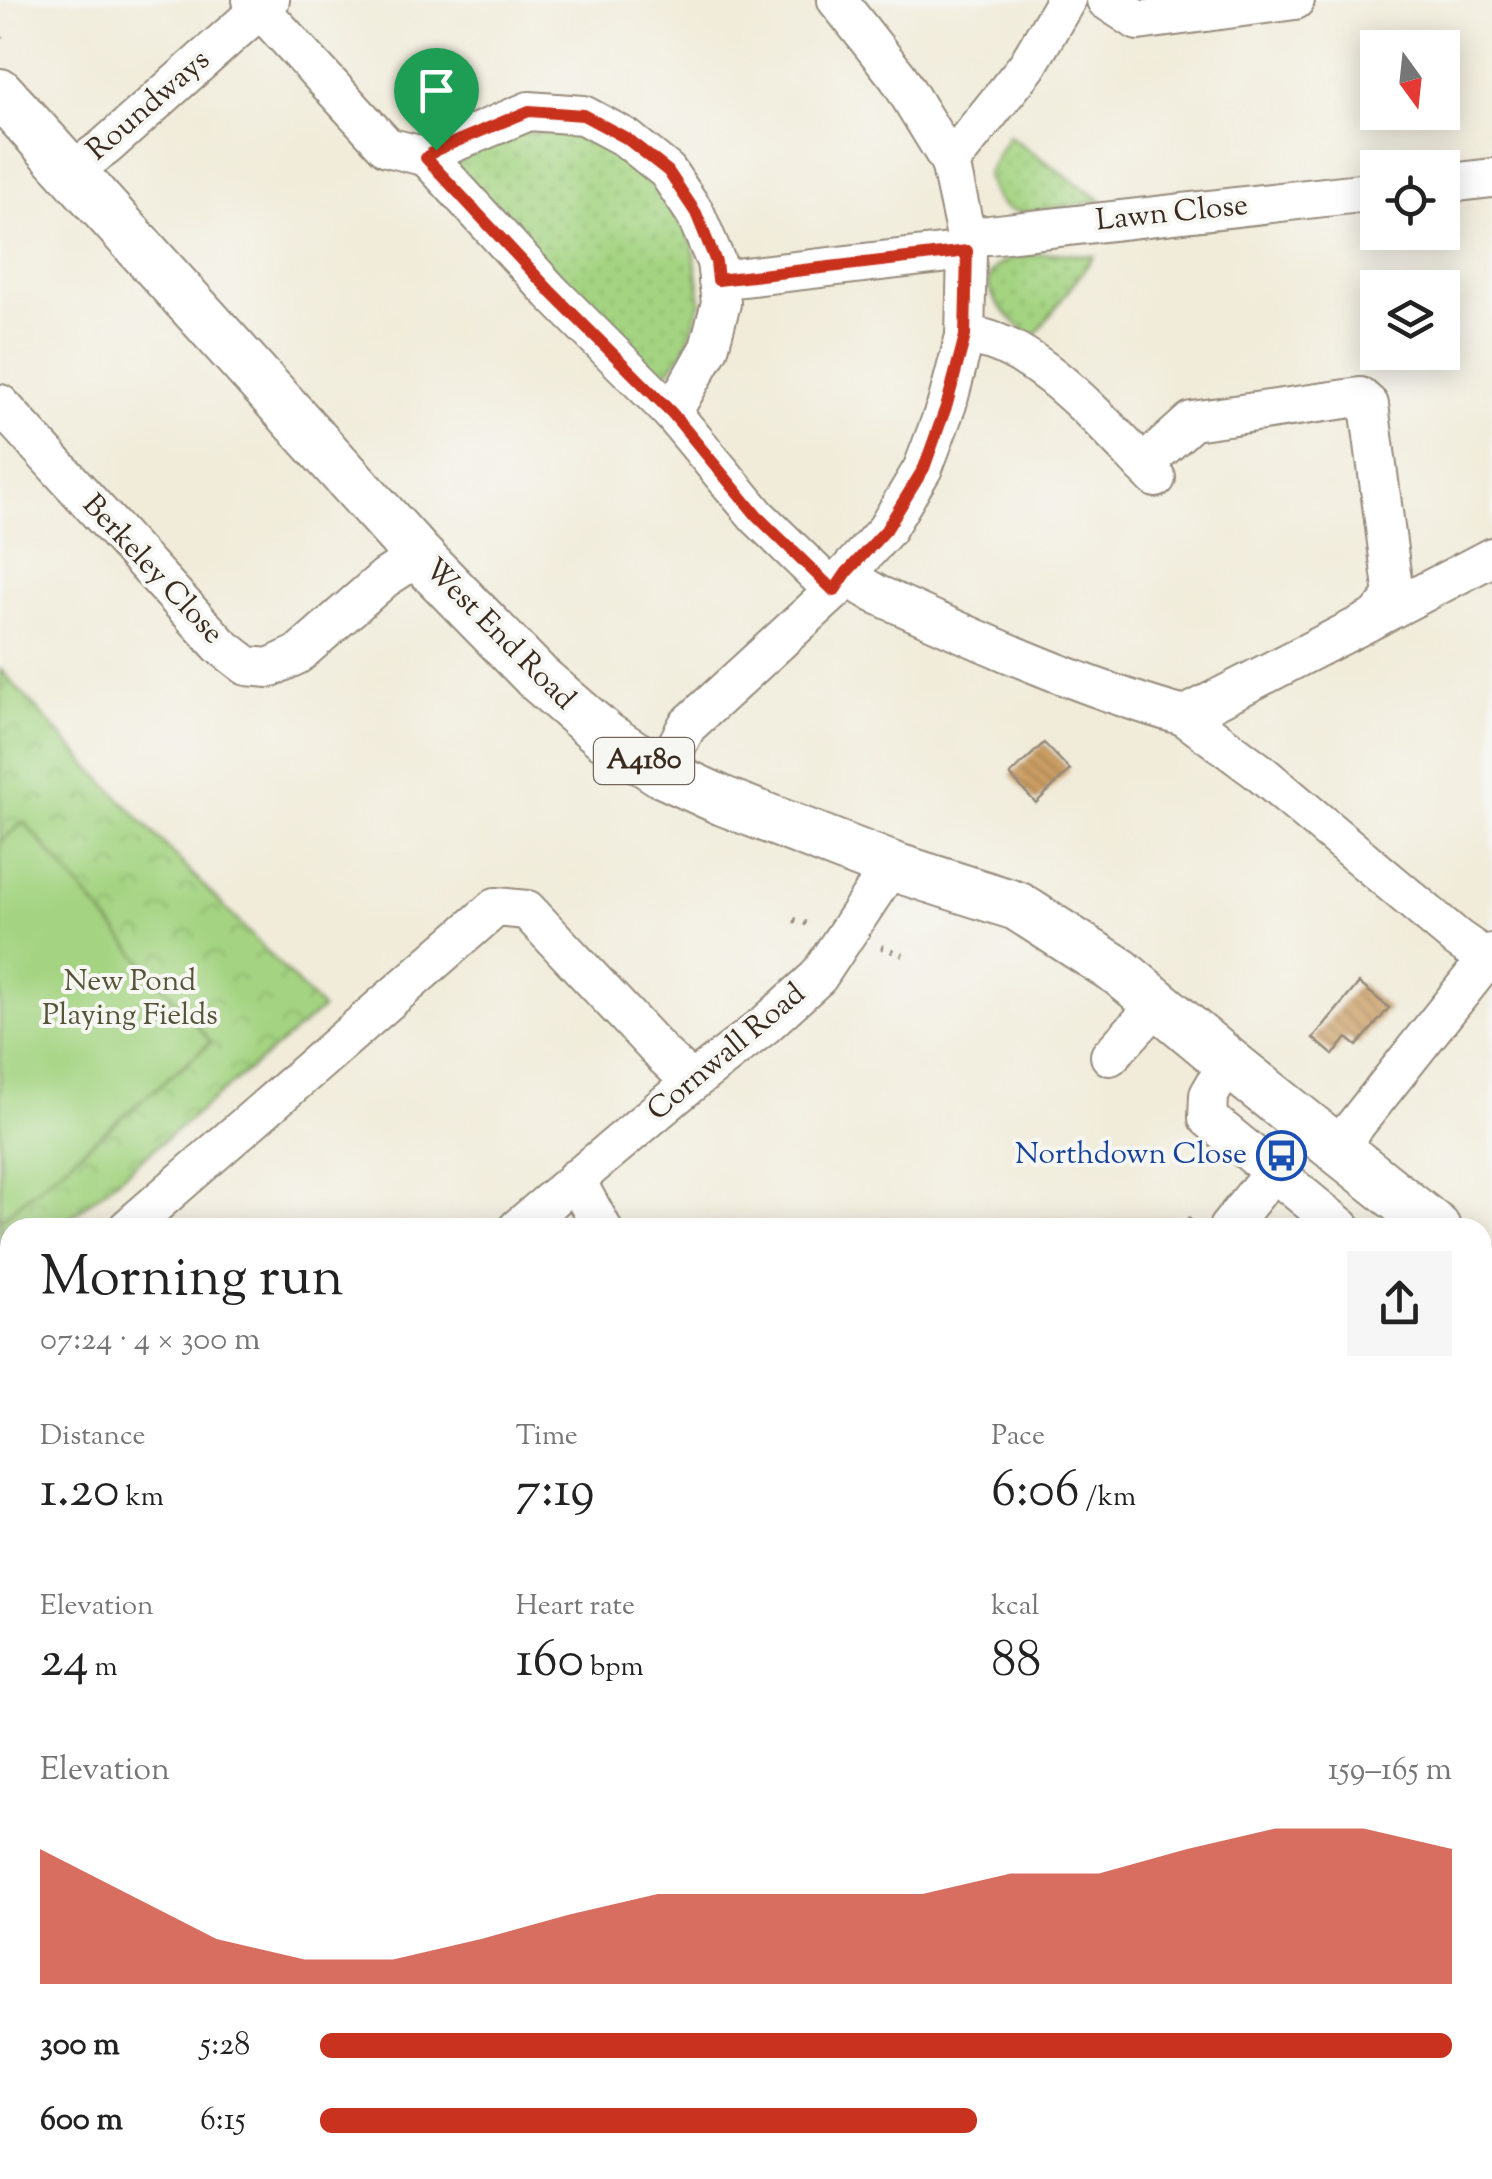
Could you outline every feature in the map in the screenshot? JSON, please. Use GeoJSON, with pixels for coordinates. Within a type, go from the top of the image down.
{"type":"FeatureCollection","features":[{"type":"Feature","properties":{"kind":"main road","name":"West End Road"},"geometry":{"type":"LineString","coordinates":[[0,93],[419,556],[538,678],[605,736],[662,773],[723,801],[891,866],[1017,906],[1109,984],[1159,1004],[1424,1218]]}},
{"type":"Feature","properties":{"kind":"street"},"geometry":{"type":"LineString","coordinates":[[662,773],[687,726],[841,582],[886,530],[924,468],[965,336],[967,244],[950,162],[898,77],[836,0]]}},
{"type":"Feature","properties":{"kind":"street"},"geometry":{"type":"LineString","coordinates":[[950,162],[1027,66],[1066,0]]}},
{"type":"Feature","properties":{"kind":"street"},"geometry":{"type":"LineString","coordinates":[[1106,0],[1138,22],[1295,0]]}},
{"type":"Feature","properties":{"kind":"street"},"geometry":{"type":"LineString","coordinates":[[261,2],[388,147],[426,158],[551,292],[672,413],[757,516],[841,582],[864,587],[968,636],[1140,704],[1184,716],[1258,771],[1458,939],[1489,956],[1338,1148]]}},
{"type":"Feature","properties":{"kind":"street","name":"Roundways"},"geometry":{"type":"LineString","coordinates":[[72,171],[105,147],[261,2]]}},
{"type":"Feature","properties":{"kind":"street"},"geometry":{"type":"LineString","coordinates":[[426,158],[436,150],[529,111],[583,115],[626,138],[668,171],[696,213],[716,262],[721,304],[709,348],[672,413]]}},
{"type":"Feature","properties":{"kind":"street"},"geometry":{"type":"LineString","coordinates":[[1460,182],[1492,178]]}},
{"type":"Feature","properties":{"kind":"street","name":"Lawn Close"},"geometry":{"type":"LineString","coordinates":[[718,280],[967,244],[989,235],[1360,193]]}},
{"type":"Feature","properties":{"kind":"street"},"geometry":{"type":"LineString","coordinates":[[965,336],[983,336],[1026,356],[1067,390],[1149,472],[1192,420],[1360,396],[1369,405],[1394,596],[1378,617]]}},
{"type":"Feature","properties":{"kind":"street","name":"Berkeley Close"},"geometry":{"type":"LineString","coordinates":[[0,404],[220,646],[247,666],[269,668],[297,655],[385,578],[419,556]]}},
{"type":"Feature","properties":{"kind":"street"},"geometry":{"type":"LineString","coordinates":[[1184,716],[1492,557]]}},
{"type":"Feature","properties":{"kind":"street","name":"Cornwall Road"},"geometry":{"type":"LineString","coordinates":[[530,1218],[818,978],[891,866]]}},
{"type":"Feature","properties":{"kind":"street"},"geometry":{"type":"LineString","coordinates":[[139,1218],[496,907],[527,910],[692,1082]]}},
{"type":"Feature","properties":{"kind":"street"},"geometry":{"type":"LineString","coordinates":[[1110,1056],[1159,1004]]}},
{"type":"Feature","properties":{"kind":"street"},"geometry":{"type":"LineString","coordinates":[[1228,1062],[1209,1095],[1208,1118],[1330,1218]]}},
{"type":"Feature","properties":{"kind":"street"},"geometry":{"type":"LineString","coordinates":[[1236,1218],[1273,1172]]}},
{"type":"Feature","properties":{"kind":"street"},"geometry":{"type":"LineString","coordinates":[[576,1179],[597,1218]]}},
{"type":"Feature","properties":{"kind":"green space"},"geometry":{"type":"Polygon","coordinates":[[[554,131],[599,145],[636,167],[665,194],[693,245],[701,301],[685,350],[659,382],[451,170],[473,151],[512,134],[554,131]]]}},
{"type":"Feature","properties":{"kind":"green space"},"geometry":{"type":"Polygon","coordinates":[[[1008,135],[1102,201],[1029,211],[1003,206],[996,199],[987,174],[1008,135]]]}},
{"type":"Feature","properties":{"kind":"green space"},"geometry":{"type":"Polygon","coordinates":[[[1054,253],[1094,256],[1033,338],[991,294],[991,273],[1012,258],[1054,253]]]}},
{"type":"Feature","properties":{"kind":"green space","name":"New Pond Playing Fields"},"geometry":{"type":"Polygon","coordinates":[[[0,669],[322,1009],[71,1218],[0,1218],[0,669]]]}},
{"type":"Feature","properties":{"kind":"green space"},"geometry":{"type":"Polygon","coordinates":[[[24,822],[211,1042],[2,1218],[0,1218],[0,842],[24,822]]]}},
{"type":"Feature","properties":{"kind":"building"},"geometry":{"type":"Polygon","coordinates":[[[1044,743],[1070,770],[1036,803],[1010,775],[1044,743]]]}},
{"type":"Feature","properties":{"kind":"building"},"geometry":{"type":"Polygon","coordinates":[[[1359,983],[1389,1008],[1357,1046],[1347,1038],[1333,1055],[1313,1038],[1359,983]]]}},
{"type":"Feature","properties":{"kind":"place","name":"Northdown Close"},"geometry":{"type":"Point","coordinates":[1282,1155]}},
{"type":"Feature","properties":{"kind":"route"},"geometry":{"type":"LineString","coordinates":[[529,111],[583,115],[626,138],[668,171],[696,213],[716,262],[718,280],[967,251],[965,336],[924,468],[886,530],[834,591],[757,516],[672,413],[551,292],[426,158],[436,150],[529,111]]}}]}
